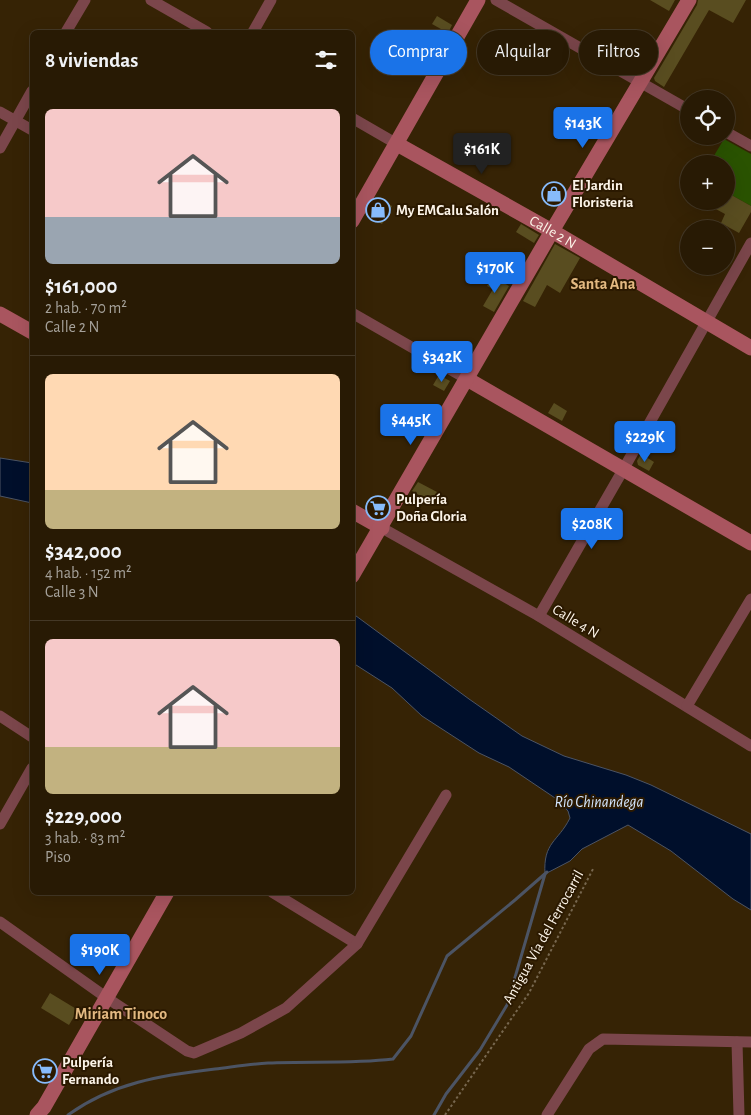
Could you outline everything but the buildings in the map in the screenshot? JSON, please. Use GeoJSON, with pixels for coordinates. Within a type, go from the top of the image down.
{"type":"FeatureCollection","features":[{"type":"Feature","properties":{"kind":"street"},"geometry":{"type":"LineString","coordinates":[[67,30],[85,0]]}},
{"type":"Feature","properties":{"kind":"street"},"geometry":{"type":"LineString","coordinates":[[151,0],[204,30]]}},
{"type":"Feature","properties":{"kind":"street"},"geometry":{"type":"LineString","coordinates":[[254,30],[271,0]]}},
{"type":"Feature","properties":{"kind":"street"},"geometry":{"type":"LineString","coordinates":[[355,216],[478,0]]}},
{"type":"Feature","properties":{"kind":"street"},"geometry":{"type":"LineString","coordinates":[[496,0],[680,105]]}},
{"type":"Feature","properties":{"kind":"street"},"geometry":{"type":"LineString","coordinates":[[355,571],[382,528],[639,82],[689,0]]}},
{"type":"Feature","properties":{"kind":"street"},"geometry":{"type":"LineString","coordinates":[[0,148],[30,94]]}},
{"type":"Feature","properties":{"kind":"street"},"geometry":{"type":"LineString","coordinates":[[0,112],[30,129]]}},
{"type":"Feature","properties":{"kind":"street","name":"Calle 2 N"},"geometry":{"type":"LineString","coordinates":[[355,120],[552,231],[751,348]]}},
{"type":"Feature","properties":{"kind":"street"},"geometry":{"type":"LineString","coordinates":[[735,137],[751,146]]}},
{"type":"Feature","properties":{"kind":"street"},"geometry":{"type":"LineString","coordinates":[[539,616],[624,470],[751,243]]}},
{"type":"Feature","properties":{"kind":"street"},"geometry":{"type":"LineString","coordinates":[[0,314],[30,331]]}},
{"type":"Feature","properties":{"kind":"street"},"geometry":{"type":"LineString","coordinates":[[355,315],[751,543]]}},
{"type":"Feature","properties":{"kind":"street"},"geometry":{"type":"LineString","coordinates":[[355,513],[382,528]]}},
{"type":"Feature","properties":{"kind":"street","name":"Calle 4 N"},"geometry":{"type":"LineString","coordinates":[[382,528],[539,616],[751,746]]}},
{"type":"Feature","properties":{"kind":"street"},"geometry":{"type":"LineString","coordinates":[[687,706],[751,599]]}},
{"type":"Feature","properties":{"kind":"street"},"geometry":{"type":"LineString","coordinates":[[0,716],[30,736]]}},
{"type":"Feature","properties":{"kind":"street"},"geometry":{"type":"LineString","coordinates":[[0,824],[30,772]]}},
{"type":"Feature","properties":{"kind":"street"},"geometry":{"type":"LineString","coordinates":[[0,922],[107,998],[187,1051],[194,1052],[241,1033],[286,1008],[357,944],[446,795]]}},
{"type":"Feature","properties":{"kind":"street"},"geometry":{"type":"LineString","coordinates":[[37,1115],[44,1107],[165,895]]}},
{"type":"Feature","properties":{"kind":"street"},"geometry":{"type":"LineString","coordinates":[[277,895],[357,944]]}},
{"type":"Feature","properties":{"kind":"street"},"geometry":{"type":"LineString","coordinates":[[547,1115],[588,1049],[603,1039],[751,1042]]}},
{"type":"Feature","properties":{"kind":"street"},"geometry":{"type":"LineString","coordinates":[[737,1042],[739,1115]]}},
{"type":"Feature","properties":{"kind":"path","name":"Antigua Vía del Ferrocarril"},"geometry":{"type":"LineString","coordinates":[[445,1115],[529,993],[593,869]]}},
{"type":"Feature","properties":{"kind":"green space"},"geometry":{"type":"Polygon","coordinates":[[[720,145],[735,145],[751,154],[751,206],[735,197],[735,155],[714,155],[720,145]]]}},
{"type":"Feature","properties":{"kind":"water"},"geometry":{"type":"Polygon","coordinates":[[[0,458],[30,463],[30,503],[0,496],[0,458]]]}},
{"type":"Feature","properties":{"kind":"water","name":"Río Chinandega"},"geometry":{"type":"Polygon","coordinates":[[[355,615],[522,736],[564,756],[626,775],[651,785],[751,834],[751,910],[733,899],[671,851],[628,825],[582,849],[570,861],[545,874],[546,855],[570,818],[568,811],[558,800],[509,767],[479,753],[422,716],[392,688],[355,664],[355,615]]]}},
{"type":"Feature","properties":{"kind":"waterway"},"geometry":{"type":"LineString","coordinates":[[68,1115],[102,1095],[120,1088],[176,1074],[261,1063],[393,1059],[411,1036],[447,956],[547,872]]}},
{"type":"Feature","properties":{"kind":"waterway"},"geometry":{"type":"LineString","coordinates":[[434,1115],[446,1094],[480,1050],[507,1005],[545,874]]}},
{"type":"Feature","properties":{"kind":"place","name":"El Jardin Floristeria"},"geometry":{"type":"Point","coordinates":[554,194]}},
{"type":"Feature","properties":{"kind":"place","name":"My EMCalu Salón"},"geometry":{"type":"Point","coordinates":[378,210]}},
{"type":"Feature","properties":{"kind":"place","name":"Pulpería Doña Gloria"},"geometry":{"type":"Point","coordinates":[378,508]}},
{"type":"Feature","properties":{"kind":"place","name":"Pulpería Fernando"},"geometry":{"type":"Point","coordinates":[45,1071]}},
{"type":"Feature","properties":{"kind":"district","name":"Santa Ana"},"geometry":{"type":"Point","coordinates":[603,283]}},
{"type":"Feature","properties":{"kind":"district","name":"Miriam Tinoco"},"geometry":{"type":"Point","coordinates":[121,1013]}}]}
